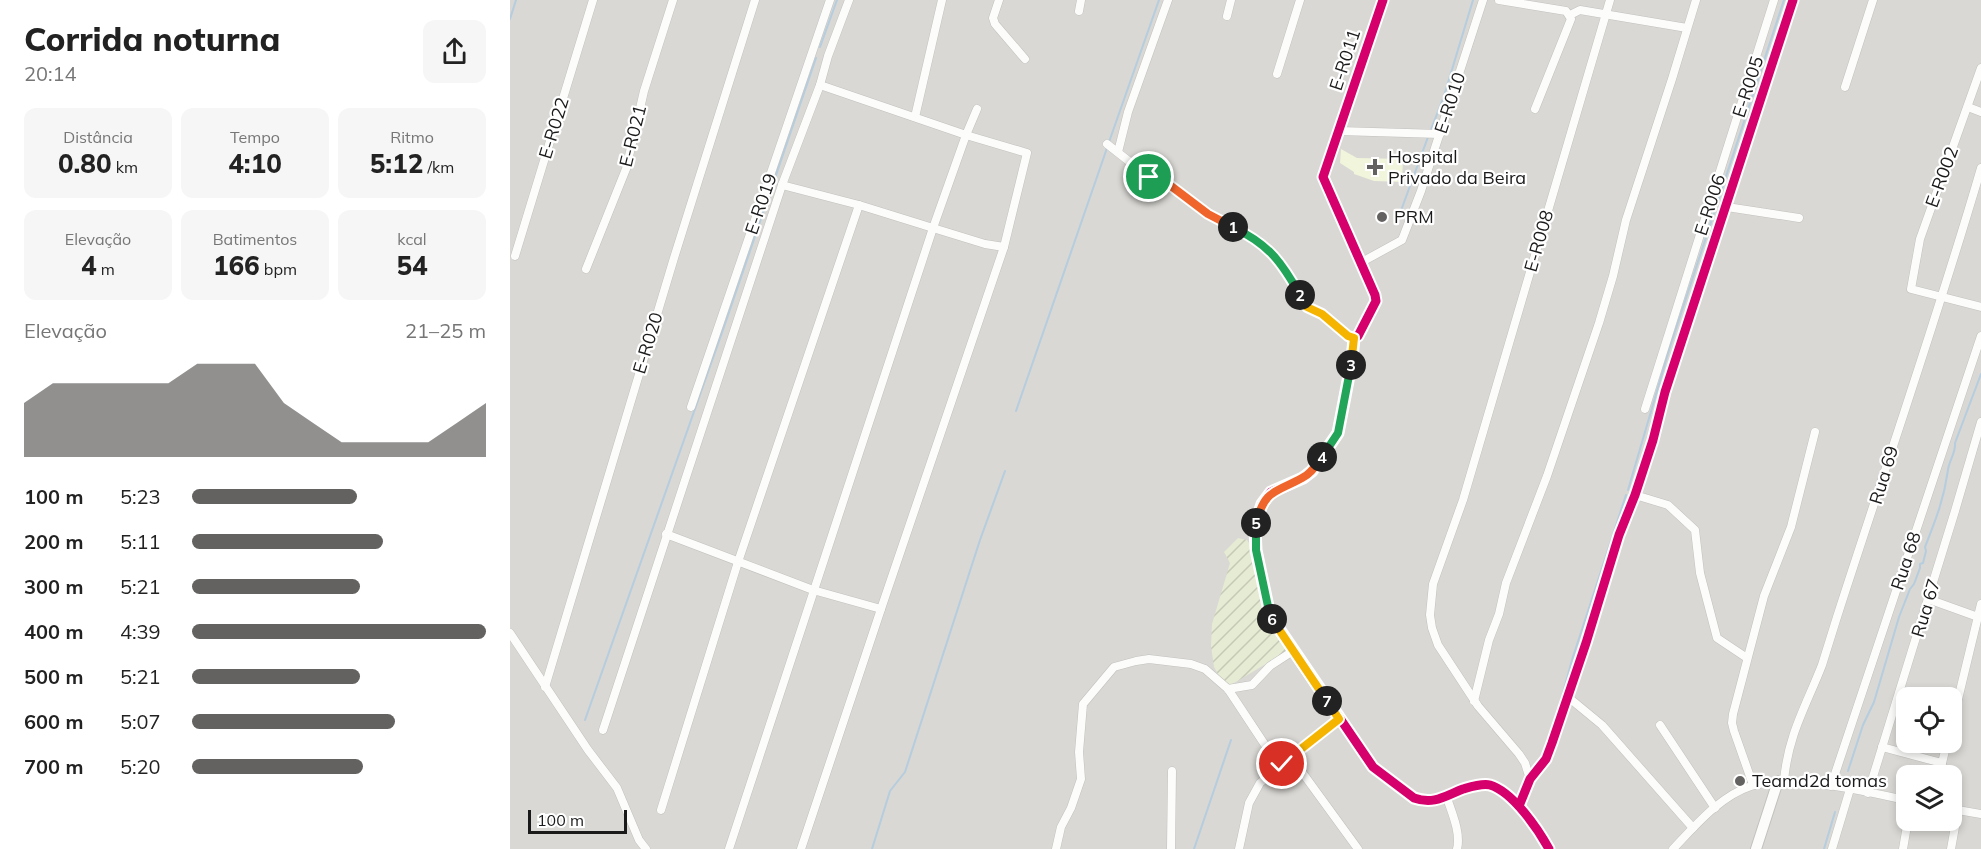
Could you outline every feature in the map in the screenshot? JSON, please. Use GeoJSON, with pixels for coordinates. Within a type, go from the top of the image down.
{"type":"FeatureCollection","features":[{"type":"Feature","properties":{"kind":"street","name":"E-R022"},"geometry":{"type":"LineString","coordinates":[[515,256],[593,0]]}},
{"type":"Feature","properties":{"kind":"street","name":"E-R021"},"geometry":{"type":"LineString","coordinates":[[586,269],[626,169],[644,91],[674,0]]}},
{"type":"Feature","properties":{"kind":"street","name":"E-R020"},"geometry":{"type":"LineString","coordinates":[[545,687],[674,258],[755,0]]}},
{"type":"Feature","properties":{"kind":"street","name":"E-R019"},"geometry":{"type":"LineString","coordinates":[[691,408],[830,0]]}},
{"type":"Feature","properties":{"kind":"street"},"geometry":{"type":"LineString","coordinates":[[603,730],[782,185],[849,0]]}},
{"type":"Feature","properties":{"kind":"street"},"geometry":{"type":"LineString","coordinates":[[915,117],[942,0]]}},
{"type":"Feature","properties":{"kind":"street"},"geometry":{"type":"LineString","coordinates":[[999,0],[993,18],[995,24],[1025,59]]}},
{"type":"Feature","properties":{"kind":"street"},"geometry":{"type":"LineString","coordinates":[[1079,11],[1082,0]]}},
{"type":"Feature","properties":{"kind":"street"},"geometry":{"type":"LineString","coordinates":[[1118,152],[1128,112],[1168,0]]}},
{"type":"Feature","properties":{"kind":"street"},"geometry":{"type":"LineString","coordinates":[[1227,16],[1231,0]]}},
{"type":"Feature","properties":{"kind":"street"},"geometry":{"type":"LineString","coordinates":[[1277,74],[1300,0]]}},
{"type":"Feature","properties":{"kind":"street","name":"E-R011"},"geometry":{"type":"LineString","coordinates":[[1354,338],[1358,336],[1376,301],[1375,295],[1323,177],[1383,0]]}},
{"type":"Feature","properties":{"kind":"street","name":"E-R010"},"geometry":{"type":"LineString","coordinates":[[1360,263],[1402,240],[1421,191],[1483,0]]}},
{"type":"Feature","properties":{"kind":"street"},"geometry":{"type":"LineString","coordinates":[[1499,0],[1566,11],[1570,15],[1571,19],[1535,109]]}},
{"type":"Feature","properties":{"kind":"street","name":"E-R008"},"geometry":{"type":"LineString","coordinates":[[1530,779],[1525,763],[1519,754],[1474,701],[1438,645],[1430,615],[1433,584],[1468,482],[1610,0]]}},
{"type":"Feature","properties":{"kind":"street"},"geometry":{"type":"LineString","coordinates":[[1474,701],[1506,584],[1547,476],[1599,323],[1626,220],[1696,0]]}},
{"type":"Feature","properties":{"kind":"street","name":"E-R006"},"geometry":{"type":"LineString","coordinates":[[1645,409],[1774,0]]}},
{"type":"Feature","properties":{"kind":"street","name":"E-R005"},"geometry":{"type":"LineString","coordinates":[[1519,806],[1530,779],[1546,759],[1568,697],[1619,535],[1653,440],[1665,392],[1793,0]]}},
{"type":"Feature","properties":{"kind":"street"},"geometry":{"type":"LineString","coordinates":[[1845,87],[1873,0]]}},
{"type":"Feature","properties":{"kind":"street"},"geometry":{"type":"LineString","coordinates":[[1570,15],[1580,10],[1687,28]]}},
{"type":"Feature","properties":{"kind":"street"},"geometry":{"type":"LineString","coordinates":[[813,51],[828,56]]}},
{"type":"Feature","properties":{"kind":"street","name":"E-R002"},"geometry":{"type":"LineString","coordinates":[[1942,298],[1911,289],[1920,240],[1981,68]]}},
{"type":"Feature","properties":{"kind":"street"},"geometry":{"type":"LineString","coordinates":[[801,849],[1004,247],[1027,153],[966,135],[820,85]]}},
{"type":"Feature","properties":{"kind":"street"},"geometry":{"type":"LineString","coordinates":[[1968,107],[1981,112]]}},
{"type":"Feature","properties":{"kind":"street"},"geometry":{"type":"LineString","coordinates":[[729,849],[933,228],[977,109]]}},
{"type":"Feature","properties":{"kind":"street"},"geometry":{"type":"LineString","coordinates":[[1339,131],[1440,134]]}},
{"type":"Feature","properties":{"kind":"street"},"geometry":{"type":"LineString","coordinates":[[1107,144],[1110,149],[1118,152],[1149,177],[1171,186],[1208,214],[1265,246],[1283,267],[1307,307],[1322,314],[1348,336],[1354,338],[1338,433],[1312,471],[1303,478],[1271,492],[1262,504],[1255,529],[1256,550],[1269,611],[1293,651],[1373,767],[1405,792],[1421,801],[1446,798],[1464,789],[1484,784],[1498,789],[1519,806],[1549,849]]}},
{"type":"Feature","properties":{"kind":"street","name":"Rua 69"},"geometry":{"type":"LineString","coordinates":[[1781,781],[1789,746],[1822,665],[1942,298],[1981,168]]}},
{"type":"Feature","properties":{"kind":"street"},"geometry":{"type":"LineString","coordinates":[[782,185],[859,205],[985,244],[1004,247]]}},
{"type":"Feature","properties":{"kind":"street"},"geometry":{"type":"LineString","coordinates":[[661,810],[738,562],[859,205]]}},
{"type":"Feature","properties":{"kind":"street"},"geometry":{"type":"LineString","coordinates":[[1727,207],[1799,218]]}},
{"type":"Feature","properties":{"kind":"street"},"geometry":{"type":"LineString","coordinates":[[1942,298],[1981,307]]}},
{"type":"Feature","properties":{"kind":"street","name":"Rua 68"},"geometry":{"type":"LineString","coordinates":[[1831,786],[1981,336]]}},
{"type":"Feature","properties":{"kind":"street","name":"Rua 67"},"geometry":{"type":"LineString","coordinates":[[1868,793],[1977,451],[1981,422]]}},
{"type":"Feature","properties":{"kind":"street"},"geometry":{"type":"LineString","coordinates":[[1753,785],[1732,723],[1764,596],[1791,527],[1815,432]]}},
{"type":"Feature","properties":{"kind":"street"},"geometry":{"type":"LineString","coordinates":[[1635,495],[1668,505],[1695,530],[1700,573],[1716,638],[1747,658]]}},
{"type":"Feature","properties":{"kind":"street"},"geometry":{"type":"LineString","coordinates":[[666,534],[813,590],[881,609]]}},
{"type":"Feature","properties":{"kind":"street"},"geometry":{"type":"LineString","coordinates":[[1928,599],[1978,617]]}},
{"type":"Feature","properties":{"kind":"street"},"geometry":{"type":"LineString","coordinates":[[1961,687],[1981,604]]}},
{"type":"Feature","properties":{"kind":"street"},"geometry":{"type":"LineString","coordinates":[[510,633],[588,750],[617,788],[639,840],[646,849]]}},
{"type":"Feature","properties":{"kind":"street"},"geometry":{"type":"LineString","coordinates":[[1228,688],[1252,685],[1270,666],[1293,651]]}},
{"type":"Feature","properties":{"kind":"street"},"geometry":{"type":"LineString","coordinates":[[1056,849],[1061,827],[1071,808],[1081,779],[1079,752],[1083,704],[1114,668],[1149,659],[1191,664],[1205,669],[1228,688],[1273,757],[1282,764]]}},
{"type":"Feature","properties":{"kind":"street"},"geometry":{"type":"LineString","coordinates":[[1568,697],[1602,725],[1693,828]]}},
{"type":"Feature","properties":{"kind":"street"},"geometry":{"type":"LineString","coordinates":[[1239,849],[1249,803],[1260,783],[1339,719]]}},
{"type":"Feature","properties":{"kind":"street"},"geometry":{"type":"LineString","coordinates":[[1660,725],[1715,808]]}},
{"type":"Feature","properties":{"kind":"street"},"geometry":{"type":"LineString","coordinates":[[1882,747],[1942,763],[1944,753]]}},
{"type":"Feature","properties":{"kind":"street"},"geometry":{"type":"LineString","coordinates":[[1273,757],[1275,771]]}},
{"type":"Feature","properties":{"kind":"street"},"geometry":{"type":"LineString","coordinates":[[1291,757],[1358,849]]}},
{"type":"Feature","properties":{"kind":"street"},"geometry":{"type":"LineString","coordinates":[[1171,849],[1172,771]]}},
{"type":"Feature","properties":{"kind":"street"},"geometry":{"type":"LineString","coordinates":[[1756,849],[1781,781]]}},
{"type":"Feature","properties":{"kind":"street"},"geometry":{"type":"LineString","coordinates":[[1673,849],[1715,808],[1733,794],[1753,785],[1781,781],[1831,786],[1896,798]]}},
{"type":"Feature","properties":{"kind":"street"},"geometry":{"type":"LineString","coordinates":[[1832,849],[1850,789]]}},
{"type":"Feature","properties":{"kind":"street"},"geometry":{"type":"LineString","coordinates":[[1446,798],[1457,830],[1457,849]]}},
{"type":"Feature","properties":{"kind":"street"},"geometry":{"type":"LineString","coordinates":[[1962,810],[1981,812]]}},
{"type":"Feature","properties":{"kind":"street"},"geometry":{"type":"LineString","coordinates":[[1903,849],[1906,831]]}},
{"type":"Feature","properties":{"kind":"street"},"geometry":{"type":"LineString","coordinates":[[1951,849],[1953,831]]}},
{"type":"Feature","properties":{"kind":"shaded area"},"geometry":{"type":"Polygon","coordinates":[[[510,0],[1981,0],[1981,849],[510,849],[510,0]]]}},
{"type":"Feature","properties":{"kind":"shaded area","name":"Hospital Privado da Beira"},"geometry":{"type":"Polygon","coordinates":[[[1341,149],[1357,158],[1403,159],[1402,182],[1374,181],[1354,174],[1340,163],[1341,149]]]}},
{"type":"Feature","properties":{"kind":"shaded area"},"geometry":{"type":"Polygon","coordinates":[[[1238,538],[1247,540],[1251,546],[1257,577],[1262,587],[1264,599],[1262,605],[1274,631],[1286,649],[1284,653],[1229,686],[1221,679],[1214,667],[1211,646],[1212,624],[1230,563],[1224,552],[1238,538]]]}},
{"type":"Feature","properties":{"kind":"waterway"},"geometry":{"type":"LineString","coordinates":[[510,19],[516,0]]}},
{"type":"Feature","properties":{"kind":"waterway"},"geometry":{"type":"LineString","coordinates":[[820,47],[837,0]]}},
{"type":"Feature","properties":{"kind":"waterway"},"geometry":{"type":"LineString","coordinates":[[1109,142],[1159,0]]}},
{"type":"Feature","properties":{"kind":"waterway"},"geometry":{"type":"LineString","coordinates":[[1430,132],[1444,96],[1473,0]]}},
{"type":"Feature","properties":{"kind":"waterway"},"geometry":{"type":"LineString","coordinates":[[1628,490],[1669,350],[1784,0]]}},
{"type":"Feature","properties":{"kind":"waterway"},"geometry":{"type":"LineString","coordinates":[[585,720],[816,58]]}},
{"type":"Feature","properties":{"kind":"waterway"},"geometry":{"type":"LineString","coordinates":[[1399,216],[1428,137]]}},
{"type":"Feature","properties":{"kind":"waterway"},"geometry":{"type":"LineString","coordinates":[[1016,411],[1107,148]]}},
{"type":"Feature","properties":{"kind":"waterway"},"geometry":{"type":"LineString","coordinates":[[1848,771],[1863,725],[1874,702],[1899,617],[1920,564],[1923,563],[1925,547],[1942,500],[1955,443],[1981,374]]}},
{"type":"Feature","properties":{"kind":"waterway"},"geometry":{"type":"LineString","coordinates":[[872,849],[890,791],[905,772],[980,540],[1005,471]]}},
{"type":"Feature","properties":{"kind":"waterway"},"geometry":{"type":"LineString","coordinates":[[1553,730],[1572,660],[1626,495]]}},
{"type":"Feature","properties":{"kind":"waterway"},"geometry":{"type":"LineString","coordinates":[[1194,849],[1231,740]]}},
{"type":"Feature","properties":{"kind":"waterway"},"geometry":{"type":"LineString","coordinates":[[1824,849],[1835,812]]}},
{"type":"Feature","properties":{"kind":"cycle path"},"geometry":{"type":"LineString","coordinates":[[1383,0],[1323,177],[1376,301],[1358,336],[1354,338],[1338,433],[1312,471],[1303,478],[1271,492],[1262,504],[1255,529],[1256,550],[1273,620],[1373,767],[1414,798],[1421,800],[1439,799],[1480,785],[1490,785],[1499,789],[1524,812],[1549,849]]}},
{"type":"Feature","properties":{"kind":"cycle path"},"geometry":{"type":"LineString","coordinates":[[1519,806],[1530,779],[1546,759],[1586,643],[1793,0]]}},
{"type":"Feature","properties":{"kind":"place","name":"Hospital Privado da Beira"},"geometry":{"type":"Point","coordinates":[1375,167]}},
{"type":"Feature","properties":{"kind":"place","name":"PRM"},"geometry":{"type":"Point","coordinates":[1382,217]}},
{"type":"Feature","properties":{"kind":"place","name":"Teamd2d tomas"},"geometry":{"type":"Point","coordinates":[1740,781]}},
{"type":"Feature","properties":{"kind":"route"},"geometry":{"type":"LineString","coordinates":[[1149,177],[1171,186],[1208,214],[1265,246],[1283,267],[1307,307],[1322,314],[1348,336],[1354,338],[1338,433],[1312,471],[1303,478],[1271,492],[1262,504],[1255,529],[1256,550],[1269,611],[1339,719],[1282,764]]}}]}
